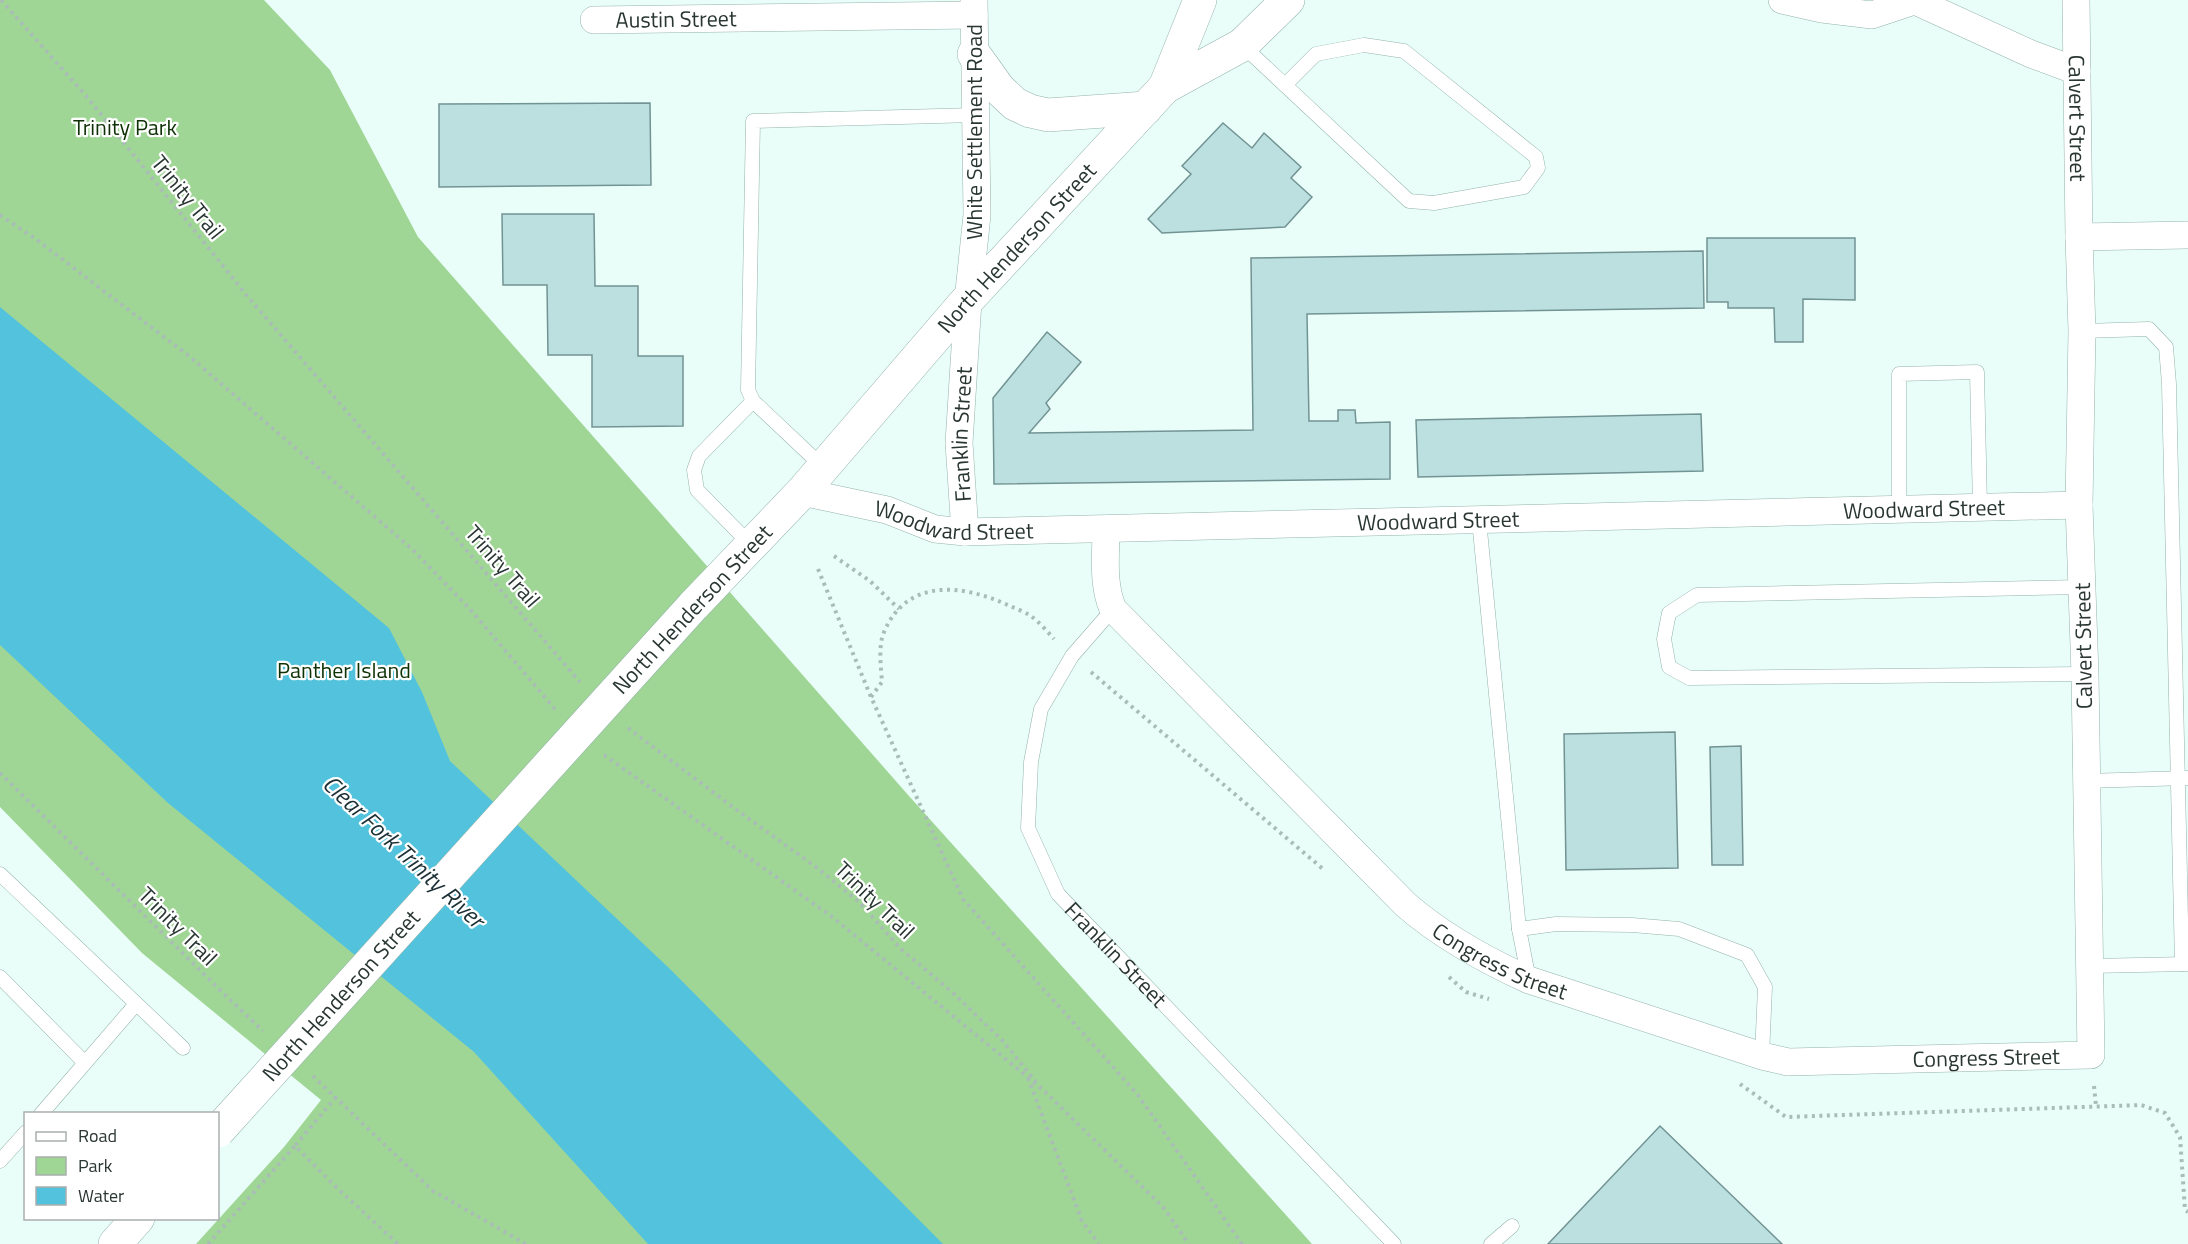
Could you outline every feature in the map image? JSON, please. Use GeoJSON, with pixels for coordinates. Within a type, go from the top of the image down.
{"type":"FeatureCollection","features":[{"type":"Feature","properties":{"kind":"main road","name":"North Henderson Street"},"geometry":{"type":"LineString","coordinates":[[1156,97],[1200,0]]}},
{"type":"Feature","properties":{"kind":"main road","name":"North Henderson Street"},"geometry":{"type":"LineString","coordinates":[[219,1130],[693,606],[802,492],[968,301],[1156,97],[1242,45],[1288,0]]}},
{"type":"Feature","properties":{"kind":"main road"},"geometry":{"type":"LineString","coordinates":[[975,54],[999,90],[1015,104],[1030,111],[1048,115],[1156,97]]}},
{"type":"Feature","properties":{"kind":"main road"},"geometry":{"type":"LineString","coordinates":[[115,1244],[136,1220]]}},
{"type":"Feature","properties":{"kind":"street"},"geometry":{"type":"LineString","coordinates":[[1782,0],[1822,9],[1872,15],[1914,1],[2031,54],[2077,71]]}},
{"type":"Feature","properties":{"kind":"street","name":"Calvert Street"},"geometry":{"type":"LineString","coordinates":[[2076,0],[2082,331],[2079,505],[2085,674],[2091,1055]]}},
{"type":"Feature","properties":{"kind":"street","name":"Austin Street"},"geometry":{"type":"LineString","coordinates":[[594,20],[974,8]]}},
{"type":"Feature","properties":{"kind":"street","name":"White Settlement Road"},"geometry":{"type":"LineString","coordinates":[[968,301],[977,215],[974,8]]}},
{"type":"Feature","properties":{"kind":"street"},"geometry":{"type":"LineString","coordinates":[[2079,237],[2188,235]]}},
{"type":"Feature","properties":{"kind":"street","name":"Franklin Street"},"geometry":{"type":"LineString","coordinates":[[965,532],[959,443],[968,301]]}},
{"type":"Feature","properties":{"kind":"street","name":"Woodward Street"},"geometry":{"type":"LineString","coordinates":[[802,492],[887,510],[935,529],[965,532],[2079,505]]}},
{"type":"Feature","properties":{"kind":"street","name":"Congress Street"},"geometry":{"type":"LineString","coordinates":[[1107,529],[1105,581],[1107,596],[1113,609],[1406,905],[1431,927],[1493,963],[1529,980],[1762,1056],[1788,1062],[2091,1055]]}},
{"type":"Feature","properties":{"kind":"lane"},"geometry":{"type":"LineString","coordinates":[[1242,45],[1409,201],[1434,203],[1524,187],[1538,168],[1536,157],[1404,51],[1364,45],[1316,54],[1285,85]]}},
{"type":"Feature","properties":{"kind":"lane"},"geometry":{"type":"LineString","coordinates":[[823,467],[753,401],[748,390],[753,120],[976,115]]}},
{"type":"Feature","properties":{"kind":"lane"},"geometry":{"type":"LineString","coordinates":[[2082,331],[2148,329],[2166,347],[2183,778],[2185,964],[2090,966]]}},
{"type":"Feature","properties":{"kind":"lane"},"geometry":{"type":"LineString","coordinates":[[1899,509],[1899,374],[1977,372],[1980,507]]}},
{"type":"Feature","properties":{"kind":"lane"},"geometry":{"type":"LineString","coordinates":[[751,545],[696,490],[694,470],[699,456],[753,401]]}},
{"type":"Feature","properties":{"kind":"lane"},"geometry":{"type":"LineString","coordinates":[[1479,520],[1519,929],[1529,980]]}},
{"type":"Feature","properties":{"kind":"lane"},"geometry":{"type":"LineString","coordinates":[[2082,587],[1697,595],[1669,613],[1664,639],[1670,667],[1689,678],[2085,674]]}},
{"type":"Feature","properties":{"kind":"lane","name":"Franklin Street"},"geometry":{"type":"LineString","coordinates":[[1113,609],[1072,656],[1041,709],[1031,762],[1028,828],[1058,894],[1394,1244]]}},
{"type":"Feature","properties":{"kind":"lane"},"geometry":{"type":"LineString","coordinates":[[2085,781],[2183,778]]}},
{"type":"Feature","properties":{"kind":"lane"},"geometry":{"type":"LineString","coordinates":[[0,874],[183,1048]]}},
{"type":"Feature","properties":{"kind":"lane"},"geometry":{"type":"LineString","coordinates":[[1519,929],[1556,924],[1632,925],[1679,929],[1747,955],[1765,987],[1762,1056]]}},
{"type":"Feature","properties":{"kind":"lane"},"geometry":{"type":"LineString","coordinates":[[0,977],[85,1063]]}},
{"type":"Feature","properties":{"kind":"lane"},"geometry":{"type":"LineString","coordinates":[[42,1112],[136,1004]]}},
{"type":"Feature","properties":{"kind":"lane"},"geometry":{"type":"LineString","coordinates":[[0,1161],[24,1134]]}},
{"type":"Feature","properties":{"kind":"lane"},"geometry":{"type":"LineString","coordinates":[[1491,1244],[1512,1226]]}},
{"type":"Feature","properties":{"kind":"path","name":"Trinity Trail"},"geometry":{"type":"LineString","coordinates":[[1,0],[87,98],[248,297],[581,683]]}},
{"type":"Feature","properties":{"kind":"path"},"geometry":{"type":"LineString","coordinates":[[834,556],[870,581],[899,609]]}},
{"type":"Feature","properties":{"kind":"path"},"geometry":{"type":"LineString","coordinates":[[818,569],[871,697],[963,899],[1138,1095],[1242,1244]]}},
{"type":"Feature","properties":{"kind":"path","name":"Trinity Trail"},"geometry":{"type":"LineString","coordinates":[[621,723],[738,812],[816,867],[859,902],[902,950],[952,992],[1002,1040],[1042,1089]]}},
{"type":"Feature","properties":{"kind":"path","name":"Trinity Trail"},"geometry":{"type":"LineString","coordinates":[[0,773],[266,1033]]}},
{"type":"Feature","properties":{"kind":"path"},"geometry":{"type":"LineString","coordinates":[[310,1073],[433,1191],[526,1244]]}},
{"type":"Feature","properties":{"kind":"path"},"geometry":{"type":"LineString","coordinates":[[1028,1077],[1082,1221],[1099,1244]]}},
{"type":"Feature","properties":{"kind":"path"},"geometry":{"type":"LineString","coordinates":[[208,1244],[336,1097]]}},
{"type":"Feature","properties":{"kind":"path"},"geometry":{"type":"LineString","coordinates":[[295,1146],[398,1244]]}},
{"type":"Feature","properties":{"kind":"path"},"geometry":{"type":"LineString","coordinates":[[1186,1240],[1190,1244]]}},
{"type":"Feature","properties":{"kind":"green space","name":"Panther Island"},"geometry":{"type":"Polygon","coordinates":[[[0,0],[264,0],[330,70],[418,237],[909,796],[1312,1244],[196,1244],[284,1147],[321,1100],[142,953],[0,807],[0,0]]]}},
{"type":"Feature","properties":{"kind":"water","name":"Clear Fork Trinity River"},"geometry":{"type":"Polygon","coordinates":[[[0,307],[389,628],[422,692],[450,761],[670,969],[943,1244],[648,1244],[474,1052],[168,803],[0,645],[0,307]]]}},
{"type":"Feature","properties":{"kind":"building"},"geometry":{"type":"Polygon","coordinates":[[[650,103],[651,185],[439,187],[439,104],[650,103]]]}},
{"type":"Feature","properties":{"kind":"building"},"geometry":{"type":"Polygon","coordinates":[[[1223,123],[1252,148],[1264,133],[1301,167],[1291,178],[1312,197],[1285,227],[1162,233],[1148,219],[1191,174],[1182,166],[1223,123]]]}},
{"type":"Feature","properties":{"kind":"building"},"geometry":{"type":"Polygon","coordinates":[[[502,214],[594,214],[595,286],[638,286],[638,356],[683,356],[683,426],[592,427],[592,355],[548,355],[547,285],[503,285],[502,214]]]}},
{"type":"Feature","properties":{"kind":"building"},"geometry":{"type":"Polygon","coordinates":[[[1707,238],[1855,238],[1855,300],[1803,299],[1803,342],[1775,342],[1774,308],[1728,308],[1728,302],[1707,302],[1707,238]]]}},
{"type":"Feature","properties":{"kind":"building"},"geometry":{"type":"Polygon","coordinates":[[[1703,251],[1704,308],[1307,314],[1309,421],[1338,421],[1338,410],[1355,410],[1356,423],[1390,422],[1390,479],[994,484],[993,398],[1047,332],[1081,362],[1046,403],[1050,409],[1029,433],[1253,430],[1251,258],[1703,251]]]}},
{"type":"Feature","properties":{"kind":"building"},"geometry":{"type":"Polygon","coordinates":[[[1701,414],[1703,471],[1418,477],[1416,420],[1701,414]]]}},
{"type":"Feature","properties":{"kind":"building"},"geometry":{"type":"Polygon","coordinates":[[[1675,732],[1678,868],[1566,870],[1564,734],[1675,732]]]}},
{"type":"Feature","properties":{"kind":"building"},"geometry":{"type":"Polygon","coordinates":[[[1741,746],[1743,865],[1712,865],[1710,747],[1741,746]]]}},
{"type":"Feature","properties":{"kind":"building"},"geometry":{"type":"Polygon","coordinates":[[[1660,1126],[1782,1244],[1548,1244],[1660,1126]]]}},
{"type":"Feature","properties":{"kind":"park label","name":"Trinity Park"},"geometry":{"type":"Point","coordinates":[125,127]}}]}
